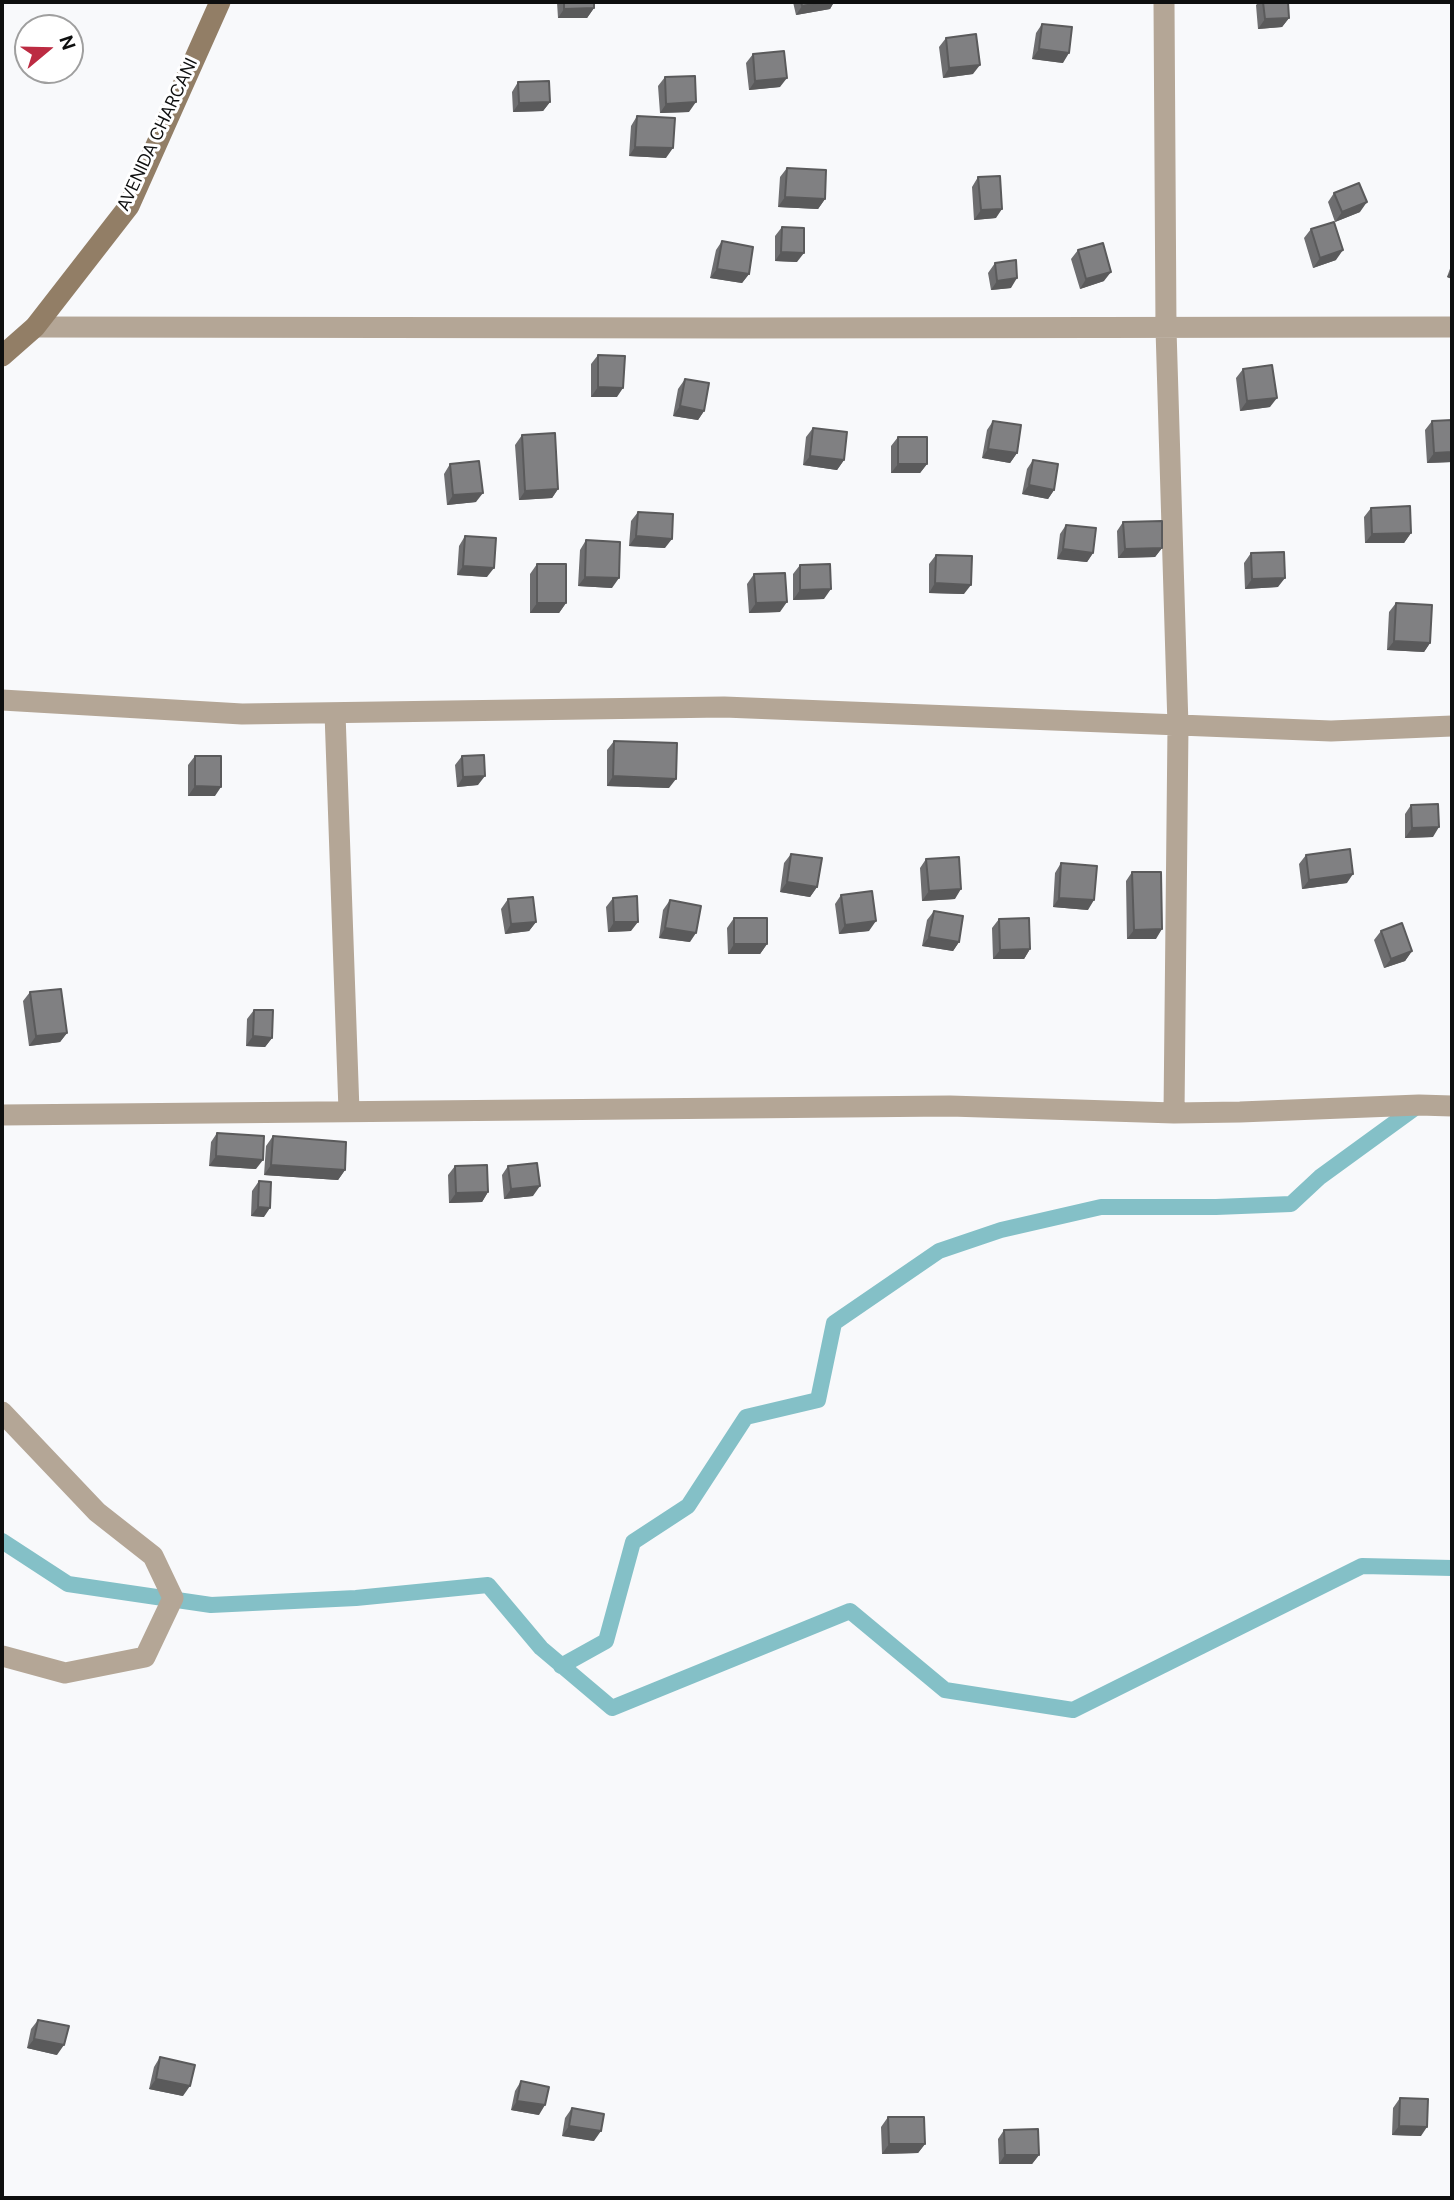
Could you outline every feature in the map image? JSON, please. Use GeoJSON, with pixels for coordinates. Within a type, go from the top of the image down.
{"type":"FeatureCollection","features":[{"type":"Feature","properties":{"kind":"main road","name":"AVENIDA CHARCANI"},"geometry":{"type":"LineString","coordinates":[[2,356],[34,327],[129,206],[220,2]]}},
{"type":"Feature","properties":{"kind":"street"},"geometry":{"type":"LineString","coordinates":[[1164,2],[1166,329],[1178,726],[1174,1112]]}},
{"type":"Feature","properties":{"kind":"street"},"geometry":{"type":"LineString","coordinates":[[34,327],[1452,327]]}},
{"type":"Feature","properties":{"kind":"street"},"geometry":{"type":"LineString","coordinates":[[2,700],[242,713],[724,707],[1331,731],[1452,726]]}},
{"type":"Feature","properties":{"kind":"street"},"geometry":{"type":"LineString","coordinates":[[335,713],[349,1111]]}},
{"type":"Feature","properties":{"kind":"street"},"geometry":{"type":"LineString","coordinates":[[2,1115],[950,1105],[1240,1112],[1419,1104],[1452,1106]]}},
{"type":"Feature","properties":{"kind":"street"},"geometry":{"type":"LineString","coordinates":[[2,1412],[97,1512],[153,1556],[173,1598],[145,1657],[65,1673],[2,1656]]}},
{"type":"Feature","properties":{"kind":"building"},"geometry":{"type":"Polygon","coordinates":[[[564,2],[594,2],[594,8],[564,9],[564,2]]]}},
{"type":"Feature","properties":{"kind":"building"},"geometry":{"type":"Polygon","coordinates":[[[801,2],[824,2],[802,6],[801,2]]]}},
{"type":"Feature","properties":{"kind":"building"},"geometry":{"type":"Polygon","coordinates":[[[1263,2],[1288,2],[1289,18],[1265,19],[1263,2]]]}},
{"type":"Feature","properties":{"kind":"building"},"geometry":{"type":"Polygon","coordinates":[[[1042,24],[1072,27],[1069,53],[1039,49],[1042,24]]]}},
{"type":"Feature","properties":{"kind":"building"},"geometry":{"type":"Polygon","coordinates":[[[976,34],[980,65],[949,68],[946,38],[976,34]]]}},
{"type":"Feature","properties":{"kind":"building"},"geometry":{"type":"Polygon","coordinates":[[[784,51],[787,78],[755,81],[753,54],[784,51]]]}},
{"type":"Feature","properties":{"kind":"building"},"geometry":{"type":"Polygon","coordinates":[[[695,76],[696,102],[666,104],[665,77],[695,76]]]}},
{"type":"Feature","properties":{"kind":"building"},"geometry":{"type":"Polygon","coordinates":[[[549,81],[550,102],[519,103],[518,82],[549,81]]]}},
{"type":"Feature","properties":{"kind":"building"},"geometry":{"type":"Polygon","coordinates":[[[637,116],[675,118],[673,148],[635,147],[637,116]]]}},
{"type":"Feature","properties":{"kind":"building"},"geometry":{"type":"Polygon","coordinates":[[[787,168],[826,170],[825,199],[785,197],[787,168]]]}},
{"type":"Feature","properties":{"kind":"building"},"geometry":{"type":"Polygon","coordinates":[[[1000,176],[1002,209],[981,210],[978,177],[1000,176]]]}},
{"type":"Feature","properties":{"kind":"building"},"geometry":{"type":"Polygon","coordinates":[[[1359,183],[1367,202],[1342,212],[1334,193],[1359,183]]]}},
{"type":"Feature","properties":{"kind":"building"},"geometry":{"type":"Polygon","coordinates":[[[1334,222],[1343,250],[1320,258],[1311,229],[1334,222]]]}},
{"type":"Feature","properties":{"kind":"building"},"geometry":{"type":"Polygon","coordinates":[[[782,227],[804,228],[804,253],[781,252],[782,227]]]}},
{"type":"Feature","properties":{"kind":"building"},"geometry":{"type":"Polygon","coordinates":[[[722,241],[753,247],[749,274],[717,269],[722,241]]]}},
{"type":"Feature","properties":{"kind":"building"},"geometry":{"type":"Polygon","coordinates":[[[1103,243],[1111,272],[1086,279],[1078,250],[1103,243]]]}},
{"type":"Feature","properties":{"kind":"building"},"geometry":{"type":"Polygon","coordinates":[[[1016,260],[1017,278],[997,281],[995,263],[1016,260]]]}},
{"type":"Feature","properties":{"kind":"building"},"geometry":{"type":"Polygon","coordinates":[[[598,355],[625,356],[623,388],[598,387],[598,355]]]}},
{"type":"Feature","properties":{"kind":"building"},"geometry":{"type":"Polygon","coordinates":[[[1272,365],[1277,398],[1247,401],[1243,369],[1272,365]]]}},
{"type":"Feature","properties":{"kind":"building"},"geometry":{"type":"Polygon","coordinates":[[[685,379],[709,383],[704,411],[680,406],[685,379]]]}},
{"type":"Feature","properties":{"kind":"building"},"geometry":{"type":"Polygon","coordinates":[[[1452,420],[1452,452],[1434,453],[1432,421],[1452,420]]]}},
{"type":"Feature","properties":{"kind":"building"},"geometry":{"type":"Polygon","coordinates":[[[993,421],[1021,425],[1017,453],[988,449],[993,421]]]}},
{"type":"Feature","properties":{"kind":"building"},"geometry":{"type":"Polygon","coordinates":[[[813,428],[847,432],[844,460],[810,456],[813,428]]]}},
{"type":"Feature","properties":{"kind":"building"},"geometry":{"type":"Polygon","coordinates":[[[555,433],[558,489],[525,491],[522,435],[555,433]]]}},
{"type":"Feature","properties":{"kind":"building"},"geometry":{"type":"Polygon","coordinates":[[[898,437],[927,437],[927,464],[898,464],[898,437]]]}},
{"type":"Feature","properties":{"kind":"building"},"geometry":{"type":"Polygon","coordinates":[[[1033,460],[1058,464],[1054,490],[1029,485],[1033,460]]]}},
{"type":"Feature","properties":{"kind":"building"},"geometry":{"type":"Polygon","coordinates":[[[479,461],[483,493],[453,495],[450,464],[479,461]]]}},
{"type":"Feature","properties":{"kind":"building"},"geometry":{"type":"Polygon","coordinates":[[[1410,506],[1411,533],[1372,534],[1371,508],[1410,506]]]}},
{"type":"Feature","properties":{"kind":"building"},"geometry":{"type":"Polygon","coordinates":[[[638,512],[673,514],[672,539],[636,536],[638,512]]]}},
{"type":"Feature","properties":{"kind":"building"},"geometry":{"type":"Polygon","coordinates":[[[1162,521],[1162,548],[1125,549],[1123,522],[1162,521]]]}},
{"type":"Feature","properties":{"kind":"building"},"geometry":{"type":"Polygon","coordinates":[[[1066,525],[1096,528],[1093,553],[1063,549],[1066,525]]]}},
{"type":"Feature","properties":{"kind":"building"},"geometry":{"type":"Polygon","coordinates":[[[465,536],[496,538],[494,568],[463,566],[465,536]]]}},
{"type":"Feature","properties":{"kind":"building"},"geometry":{"type":"Polygon","coordinates":[[[586,540],[620,542],[619,578],[585,577],[586,540]]]}},
{"type":"Feature","properties":{"kind":"building"},"geometry":{"type":"Polygon","coordinates":[[[1284,552],[1285,578],[1252,579],[1251,553],[1284,552]]]}},
{"type":"Feature","properties":{"kind":"building"},"geometry":{"type":"Polygon","coordinates":[[[936,555],[972,556],[971,585],[935,583],[936,555]]]}},
{"type":"Feature","properties":{"kind":"building"},"geometry":{"type":"Polygon","coordinates":[[[537,564],[566,564],[566,603],[537,603],[537,564]]]}},
{"type":"Feature","properties":{"kind":"building"},"geometry":{"type":"Polygon","coordinates":[[[830,564],[831,589],[800,590],[800,565],[830,564]]]}},
{"type":"Feature","properties":{"kind":"building"},"geometry":{"type":"Polygon","coordinates":[[[785,573],[787,602],[756,603],[754,574],[785,573]]]}},
{"type":"Feature","properties":{"kind":"building"},"geometry":{"type":"Polygon","coordinates":[[[1396,603],[1432,605],[1430,643],[1394,641],[1396,603]]]}},
{"type":"Feature","properties":{"kind":"building"},"geometry":{"type":"Polygon","coordinates":[[[614,741],[677,743],[676,779],[613,776],[614,741]]]}},
{"type":"Feature","properties":{"kind":"building"},"geometry":{"type":"Polygon","coordinates":[[[484,755],[485,776],[463,777],[462,756],[484,755]]]}},
{"type":"Feature","properties":{"kind":"building"},"geometry":{"type":"Polygon","coordinates":[[[195,756],[221,756],[221,787],[195,786],[195,756]]]}},
{"type":"Feature","properties":{"kind":"building"},"geometry":{"type":"Polygon","coordinates":[[[1438,804],[1439,827],[1412,828],[1411,805],[1438,804]]]}},
{"type":"Feature","properties":{"kind":"building"},"geometry":{"type":"Polygon","coordinates":[[[1350,849],[1353,874],[1309,880],[1306,855],[1350,849]]]}},
{"type":"Feature","properties":{"kind":"building"},"geometry":{"type":"Polygon","coordinates":[[[791,854],[822,858],[817,887],[787,882],[791,854]]]}},
{"type":"Feature","properties":{"kind":"building"},"geometry":{"type":"Polygon","coordinates":[[[959,857],[961,889],[929,891],[926,859],[959,857]]]}},
{"type":"Feature","properties":{"kind":"building"},"geometry":{"type":"Polygon","coordinates":[[[1061,863],[1097,866],[1094,900],[1059,898],[1061,863]]]}},
{"type":"Feature","properties":{"kind":"building"},"geometry":{"type":"Polygon","coordinates":[[[1132,872],[1161,872],[1162,929],[1134,930],[1132,872]]]}},
{"type":"Feature","properties":{"kind":"building"},"geometry":{"type":"Polygon","coordinates":[[[872,891],[876,921],[845,925],[841,895],[872,891]]]}},
{"type":"Feature","properties":{"kind":"building"},"geometry":{"type":"Polygon","coordinates":[[[637,896],[638,922],[614,922],[613,898],[637,896]]]}},
{"type":"Feature","properties":{"kind":"building"},"geometry":{"type":"Polygon","coordinates":[[[533,897],[536,922],[511,924],[508,899],[533,897]]]}},
{"type":"Feature","properties":{"kind":"building"},"geometry":{"type":"Polygon","coordinates":[[[670,900],[701,906],[696,933],[665,928],[670,900]]]}},
{"type":"Feature","properties":{"kind":"building"},"geometry":{"type":"Polygon","coordinates":[[[934,911],[963,916],[959,942],[929,937],[934,911]]]}},
{"type":"Feature","properties":{"kind":"building"},"geometry":{"type":"Polygon","coordinates":[[[734,918],[767,918],[767,944],[734,944],[734,918]]]}},
{"type":"Feature","properties":{"kind":"building"},"geometry":{"type":"Polygon","coordinates":[[[1029,918],[1030,949],[1000,950],[999,919],[1029,918]]]}},
{"type":"Feature","properties":{"kind":"building"},"geometry":{"type":"Polygon","coordinates":[[[1402,923],[1412,951],[1391,959],[1381,931],[1402,923]]]}},
{"type":"Feature","properties":{"kind":"building"},"geometry":{"type":"Polygon","coordinates":[[[61,989],[67,1033],[36,1036],[30,992],[61,989]]]}},
{"type":"Feature","properties":{"kind":"building"},"geometry":{"type":"Polygon","coordinates":[[[254,1010],[273,1010],[272,1038],[253,1036],[254,1010]]]}},
{"type":"Feature","properties":{"kind":"building"},"geometry":{"type":"Polygon","coordinates":[[[217,1133],[264,1136],[263,1160],[216,1156],[217,1133]]]}},
{"type":"Feature","properties":{"kind":"building"},"geometry":{"type":"Polygon","coordinates":[[[273,1136],[346,1142],[345,1170],[271,1165],[273,1136]]]}},
{"type":"Feature","properties":{"kind":"building"},"geometry":{"type":"Polygon","coordinates":[[[537,1163],[540,1186],[511,1189],[508,1166],[537,1163]]]}},
{"type":"Feature","properties":{"kind":"building"},"geometry":{"type":"Polygon","coordinates":[[[487,1165],[488,1192],[456,1193],[455,1166],[487,1165]]]}},
{"type":"Feature","properties":{"kind":"building"},"geometry":{"type":"Polygon","coordinates":[[[259,1181],[271,1182],[270,1208],[258,1207],[259,1181]]]}},
{"type":"Feature","properties":{"kind":"building"},"geometry":{"type":"Polygon","coordinates":[[[38,2020],[69,2026],[64,2045],[34,2039],[38,2020]]]}},
{"type":"Feature","properties":{"kind":"building"},"geometry":{"type":"Polygon","coordinates":[[[160,2057],[195,2065],[190,2086],[156,2079],[160,2057]]]}},
{"type":"Feature","properties":{"kind":"building"},"geometry":{"type":"Polygon","coordinates":[[[521,2081],[549,2087],[545,2105],[517,2101],[521,2081]]]}},
{"type":"Feature","properties":{"kind":"building"},"geometry":{"type":"Polygon","coordinates":[[[1400,2098],[1428,2099],[1427,2127],[1399,2126],[1400,2098]]]}},
{"type":"Feature","properties":{"kind":"building"},"geometry":{"type":"Polygon","coordinates":[[[572,2108],[604,2114],[601,2131],[569,2126],[572,2108]]]}},
{"type":"Feature","properties":{"kind":"building"},"geometry":{"type":"Polygon","coordinates":[[[888,2117],[924,2117],[925,2144],[889,2144],[888,2117]]]}},
{"type":"Feature","properties":{"kind":"building"},"geometry":{"type":"Polygon","coordinates":[[[1038,2129],[1039,2155],[1005,2155],[1004,2130],[1038,2129]]]}},
{"type":"Feature","properties":{"kind":"waterway"},"geometry":{"type":"LineString","coordinates":[[561,1666],[606,1641],[633,1542],[688,1506],[746,1417],[818,1400],[834,1323],[939,1251],[1001,1230],[1101,1207],[1291,1204],[1320,1177],[1419,1105]]}},
{"type":"Feature","properties":{"kind":"waterway"},"geometry":{"type":"LineString","coordinates":[[2,1541],[68,1584],[211,1605],[356,1598],[488,1585],[541,1648],[612,1708],[850,1611],[945,1690],[1073,1710],[1362,1566],[1452,1568]]}}]}
